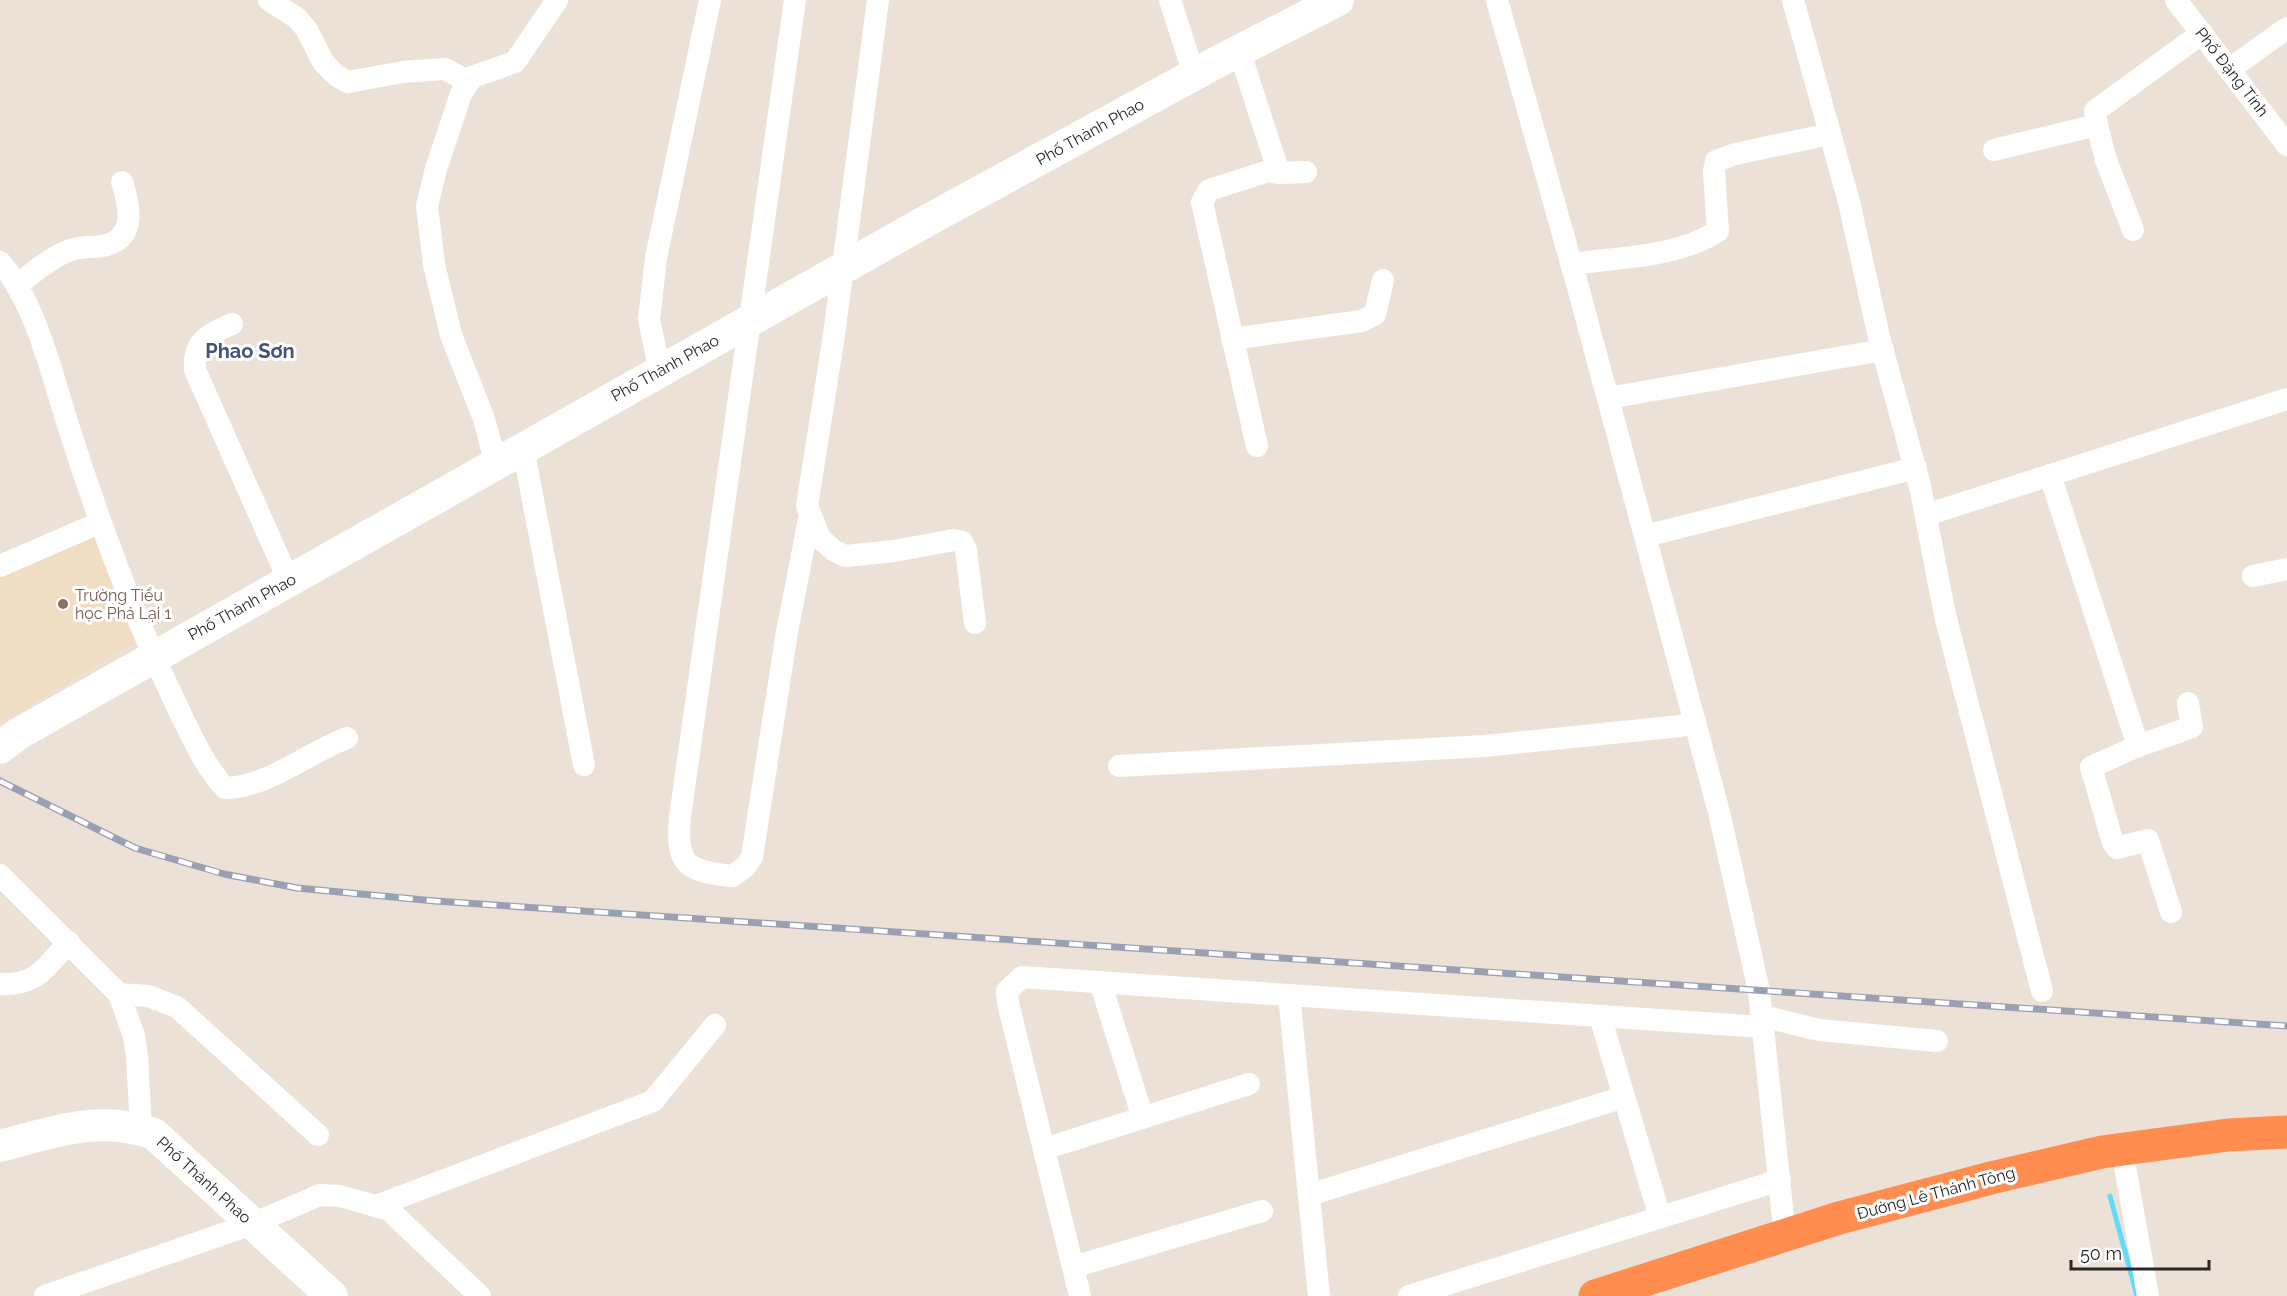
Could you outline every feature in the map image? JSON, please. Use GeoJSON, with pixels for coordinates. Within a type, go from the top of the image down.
{"type":"FeatureCollection","features":[{"type":"Feature","properties":{"kind":"highway","name":"Đường Lê Thánh Tông"},"geometry":{"type":"LineString","coordinates":[[1595,1296],[1785,1236],[1991,1178],[2122,1149],[2228,1135],[2287,1132]]}},
{"type":"Feature","properties":{"kind":"street"},"geometry":{"type":"LineString","coordinates":[[269,0],[297,18],[307,30],[323,62],[337,76],[348,82],[403,72],[444,69],[469,82]]}},
{"type":"Feature","properties":{"kind":"street"},"geometry":{"type":"LineString","coordinates":[[496,464],[484,419],[451,335],[434,264],[427,206],[439,158],[461,94],[472,77],[514,62],[557,0]]}},
{"type":"Feature","properties":{"kind":"street"},"geometry":{"type":"LineString","coordinates":[[660,371],[649,320],[656,258],[710,0]]}},
{"type":"Feature","properties":{"kind":"street"},"geometry":{"type":"LineString","coordinates":[[795,0],[755,318],[680,816],[678,847],[682,858],[698,868],[733,876],[745,867],[752,857],[787,632],[810,514]]}},
{"type":"Feature","properties":{"kind":"street"},"geometry":{"type":"LineString","coordinates":[[878,0],[838,271],[807,506],[820,538],[833,550],[845,556],[883,553],[954,540],[962,542],[966,550],[975,623]]}},
{"type":"Feature","properties":{"kind":"street"},"geometry":{"type":"LineString","coordinates":[[1170,0],[1194,75]]}},
{"type":"Feature","properties":{"kind":"street","name":"Phố Thành Phao"},"geometry":{"type":"LineString","coordinates":[[0,748],[18,734],[838,271],[1239,50],[1338,0]]}},
{"type":"Feature","properties":{"kind":"street"},"geometry":{"type":"LineString","coordinates":[[1497,0],[1572,264],[1719,812],[1759,991],[1785,1236]]}},
{"type":"Feature","properties":{"kind":"street"},"geometry":{"type":"LineString","coordinates":[[1793,0],[1850,202],[1882,350],[1916,468],[1945,615],[2042,990]]}},
{"type":"Feature","properties":{"kind":"street","name":"Phố Đặng Tính"},"geometry":{"type":"LineString","coordinates":[[2176,0],[2230,69],[2279,122],[2287,145]]}},
{"type":"Feature","properties":{"kind":"street"},"geometry":{"type":"LineString","coordinates":[[2230,69],[2287,28]]}},
{"type":"Feature","properties":{"kind":"street"},"geometry":{"type":"LineString","coordinates":[[2133,230],[2106,160],[2095,111],[2202,33]]}},
{"type":"Feature","properties":{"kind":"street"},"geometry":{"type":"LineString","coordinates":[[1239,50],[1279,173]]}},
{"type":"Feature","properties":{"kind":"street"},"geometry":{"type":"LineString","coordinates":[[1994,150],[2097,126]]}},
{"type":"Feature","properties":{"kind":"street"},"geometry":{"type":"LineString","coordinates":[[1572,264],[1682,249],[1704,240],[1718,231],[1714,171],[1716,161],[1735,154],[1830,134]]}},
{"type":"Feature","properties":{"kind":"street"},"geometry":{"type":"LineString","coordinates":[[1257,446],[1202,202],[1209,190],[1269,171],[1306,172]]}},
{"type":"Feature","properties":{"kind":"street"},"geometry":{"type":"LineString","coordinates":[[17,286],[42,265],[71,250],[109,244],[124,233],[130,217],[122,182]]}},
{"type":"Feature","properties":{"kind":"street"},"geometry":{"type":"LineString","coordinates":[[0,262],[17,286],[42,347],[99,523],[154,657],[210,772],[225,788],[241,788],[347,738]]}},
{"type":"Feature","properties":{"kind":"street"},"geometry":{"type":"LineString","coordinates":[[1232,339],[1362,321],[1375,314],[1383,280]]}},
{"type":"Feature","properties":{"kind":"street"},"geometry":{"type":"LineString","coordinates":[[232,324],[210,333],[200,342],[194,359],[195,370],[289,581]]}},
{"type":"Feature","properties":{"kind":"street"},"geometry":{"type":"LineString","coordinates":[[1608,398],[1882,350]]}},
{"type":"Feature","properties":{"kind":"street"},"geometry":{"type":"LineString","coordinates":[[1926,515],[2287,399]]}},
{"type":"Feature","properties":{"kind":"street"},"geometry":{"type":"LineString","coordinates":[[523,448],[584,765]]}},
{"type":"Feature","properties":{"kind":"street"},"geometry":{"type":"LineString","coordinates":[[1645,536],[1916,468]]}},
{"type":"Feature","properties":{"kind":"street"},"geometry":{"type":"LineString","coordinates":[[2050,475],[2138,746]]}},
{"type":"Feature","properties":{"kind":"street"},"geometry":{"type":"LineString","coordinates":[[0,566],[99,523]]}},
{"type":"Feature","properties":{"kind":"street"},"geometry":{"type":"LineString","coordinates":[[2253,576],[2287,569]]}},
{"type":"Feature","properties":{"kind":"street"},"geometry":{"type":"LineString","coordinates":[[2171,912],[2148,840],[2116,848],[2113,843],[2091,767],[2138,746],[2192,727],[2188,703]]}},
{"type":"Feature","properties":{"kind":"street"},"geometry":{"type":"LineString","coordinates":[[1119,766],[1485,746],[1681,726],[1695,721]]}},
{"type":"Feature","properties":{"kind":"street","name":"Phố Thành Phao"},"geometry":{"type":"LineString","coordinates":[[0,875],[119,994],[134,1036],[141,1129],[154,1134],[332,1296]]}},
{"type":"Feature","properties":{"kind":"street"},"geometry":{"type":"LineString","coordinates":[[0,984],[14,985],[35,979],[69,942]]}},
{"type":"Feature","properties":{"kind":"street"},"geometry":{"type":"LineString","coordinates":[[1080,1296],[1008,1003],[1007,991],[1022,977],[1600,1016],[1763,1021],[1819,1030],[1937,1041]]}},
{"type":"Feature","properties":{"kind":"street"},"geometry":{"type":"LineString","coordinates":[[1100,982],[1143,1118]]}},
{"type":"Feature","properties":{"kind":"street"},"geometry":{"type":"LineString","coordinates":[[119,994],[148,996],[177,1007],[318,1135]]}},
{"type":"Feature","properties":{"kind":"street"},"geometry":{"type":"LineString","coordinates":[[1289,995],[1319,1296]]}},
{"type":"Feature","properties":{"kind":"street"},"geometry":{"type":"LineString","coordinates":[[1600,1016],[1660,1217]]}},
{"type":"Feature","properties":{"kind":"street"},"geometry":{"type":"LineString","coordinates":[[376,1206],[653,1101],[716,1025]]}},
{"type":"Feature","properties":{"kind":"street"},"geometry":{"type":"LineString","coordinates":[[1044,1149],[1248,1084]]}},
{"type":"Feature","properties":{"kind":"street"},"geometry":{"type":"LineString","coordinates":[[1309,1195],[1624,1097]]}},
{"type":"Feature","properties":{"kind":"street"},"geometry":{"type":"LineString","coordinates":[[0,1146],[99,1123],[130,1125],[141,1129]]}},
{"type":"Feature","properties":{"kind":"street"},"geometry":{"type":"LineString","coordinates":[[2122,1149],[2148,1296]]}},
{"type":"Feature","properties":{"kind":"street"},"geometry":{"type":"LineString","coordinates":[[1409,1296],[1780,1180]]}},
{"type":"Feature","properties":{"kind":"street"},"geometry":{"type":"LineString","coordinates":[[45,1296],[252,1224],[320,1195],[340,1196],[389,1210],[480,1296]]}},
{"type":"Feature","properties":{"kind":"street"},"geometry":{"type":"LineString","coordinates":[[1073,1267],[1262,1211]]}},
{"type":"Feature","properties":{"kind":"shaded area","name":"Trường Tiểu học Phả Lại 1"},"geometry":{"type":"Polygon","coordinates":[[[95,530],[140,640],[0,723],[0,569],[95,530]]]}},
{"type":"Feature","properties":{"kind":"waterway"},"geometry":{"type":"LineString","coordinates":[[2110,1196],[2137,1296]]}},
{"type":"Feature","properties":{"kind":"railway"},"geometry":{"type":"LineString","coordinates":[[0,781],[135,848],[224,874],[297,888],[435,901],[2287,1026]]}},
{"type":"Feature","properties":{"kind":"place","name":"Trường Tiểu học Phả Lại 1"},"geometry":{"type":"Point","coordinates":[63,604]}},
{"type":"Feature","properties":{"kind":"district","name":"Phao Sơn"},"geometry":{"type":"Point","coordinates":[250,351]}}]}
